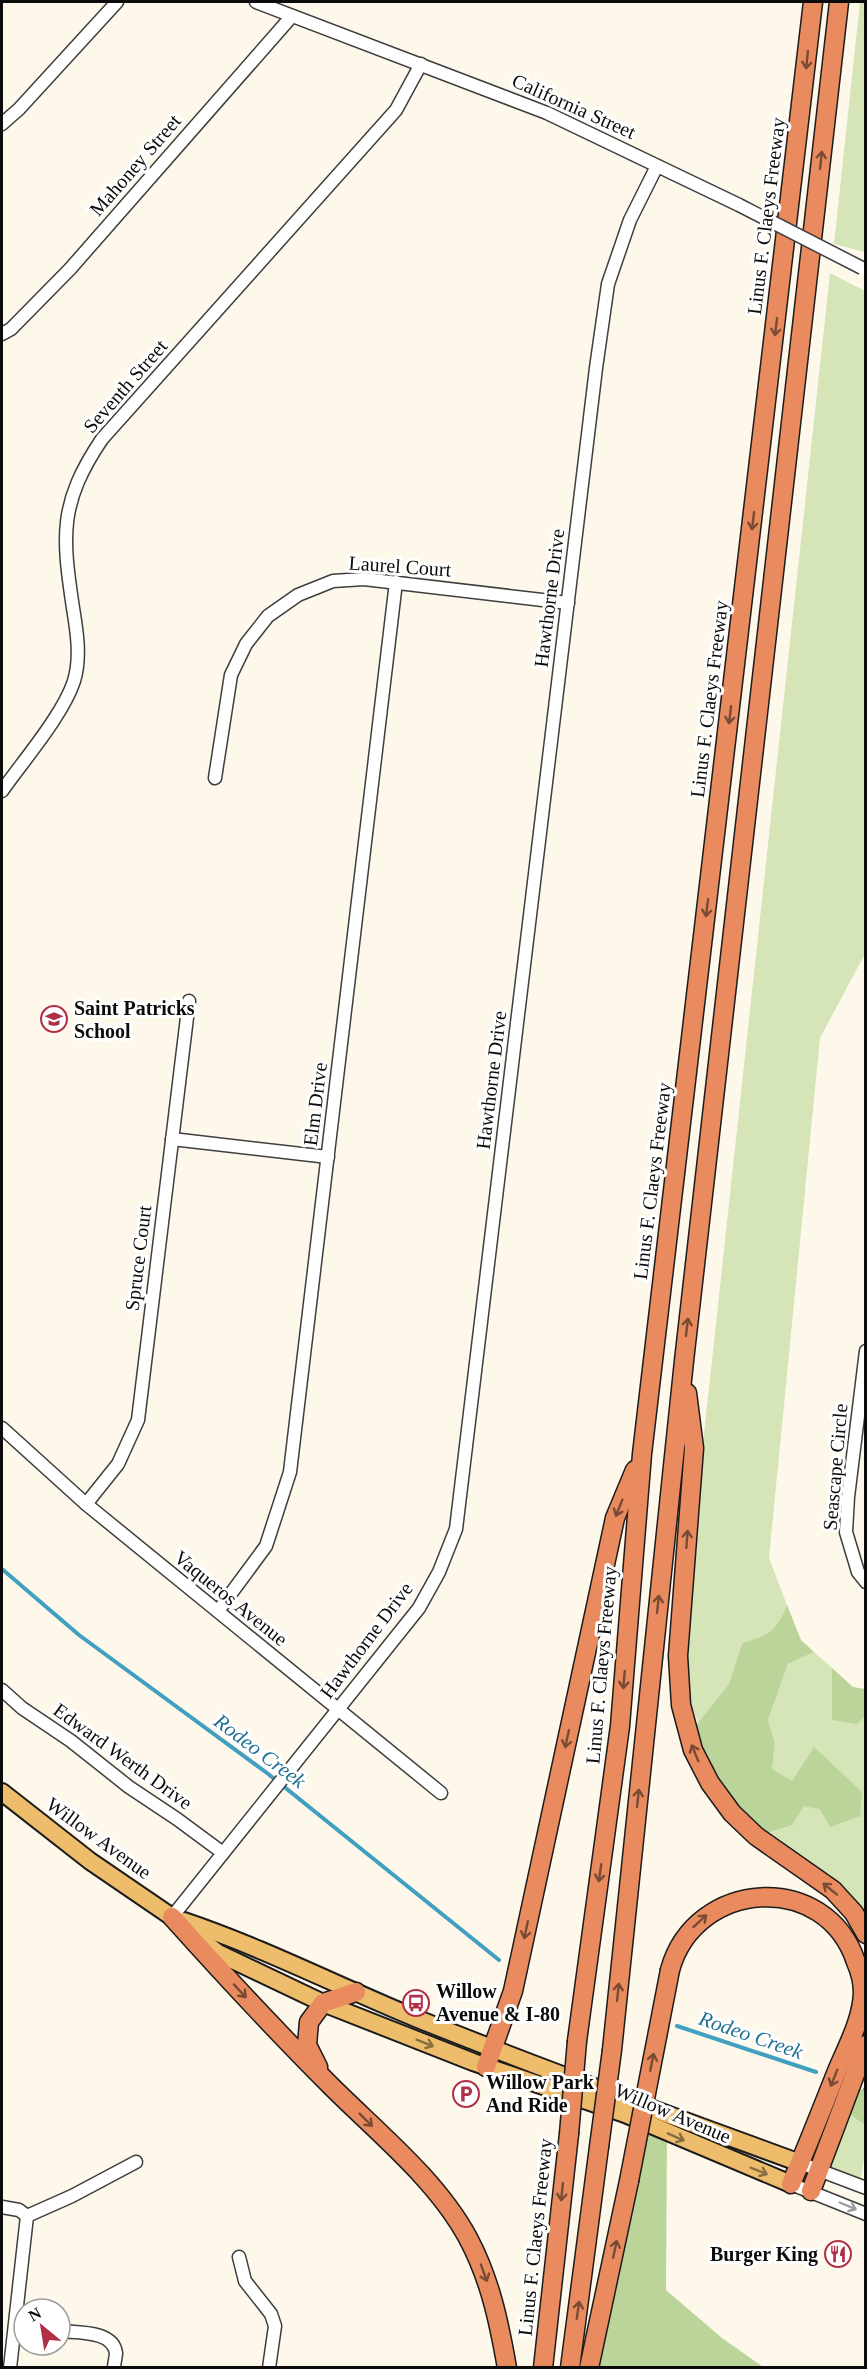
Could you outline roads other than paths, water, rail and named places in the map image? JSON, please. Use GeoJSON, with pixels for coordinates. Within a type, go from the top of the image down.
{"type":"FeatureCollection","features":[{"type":"Feature","properties":{"kind":"highway","name":"Linus F. Claeys Freeway"},"geometry":{"type":"LineString","coordinates":[[543,2367],[577,2042],[620,1726],[642,1454],[813,2]]}},
{"type":"Feature","properties":{"kind":"highway"},"geometry":{"type":"LineString","coordinates":[[570,2367],[612,2050],[684,1361],[838,2]]}},
{"type":"Feature","properties":{"kind":"highway"},"geometry":{"type":"LineString","coordinates":[[684,1361],[694,1448],[678,1656],[681,1705],[693,1750],[710,1783],[732,1813],[756,1836],[833,1890],[854,1913],[866,1934]]}},
{"type":"Feature","properties":{"kind":"highway"},"geometry":{"type":"LineString","coordinates":[[486,2067],[513,1990],[615,1518],[642,1454]]}},
{"type":"Feature","properties":{"kind":"highway"},"geometry":{"type":"LineString","coordinates":[[589,2367],[675,1951],[692,1929],[708,1914],[730,1902],[748,1898],[772,1897],[794,1901],[817,1911],[838,1928],[851,1946],[863,1993],[856,2024],[791,2184]]}},
{"type":"Feature","properties":{"kind":"highway"},"geometry":{"type":"LineString","coordinates":[[172,1917],[273,2028],[408,2162],[448,2206],[482,2267],[498,2317],[507,2367]]}},
{"type":"Feature","properties":{"kind":"highway"},"geometry":{"type":"LineString","coordinates":[[324,2079],[308,2045],[309,2022],[323,2003],[356,1992]]}},
{"type":"Feature","properties":{"kind":"highway"},"geometry":{"type":"LineString","coordinates":[[811,2191],[866,2045]]}},
{"type":"Feature","properties":{"kind":"main road","name":"Willow Avenue"},"geometry":{"type":"LineString","coordinates":[[2,1792],[90,1861],[172,1917],[218,1953],[323,2003],[486,2067],[625,2114],[791,2184]]}},
{"type":"Feature","properties":{"kind":"main road","name":"Willow Avenue"},"geometry":{"type":"LineString","coordinates":[[172,1917],[224,1934],[356,1992],[493,2048],[800,2163]]}},
{"type":"Feature","properties":{"kind":"street"},"geometry":{"type":"LineString","coordinates":[[2,124],[19,109],[117,2]]}},
{"type":"Feature","properties":{"kind":"street","name":"California Street"},"geometry":{"type":"LineString","coordinates":[[256,2],[547,113],[739,205],[864,269]]}},
{"type":"Feature","properties":{"kind":"street","name":"Mahoney Street"},"geometry":{"type":"LineString","coordinates":[[2,334],[11,329],[70,269],[292,16]]}},
{"type":"Feature","properties":{"kind":"street","name":"Seventh Street"},"geometry":{"type":"LineString","coordinates":[[2,791],[65,702],[74,679],[78,657],[77,632],[66,561],[65,527],[72,496],[83,467],[102,439],[396,110],[421,64]]}},
{"type":"Feature","properties":{"kind":"street","name":"Hawthorne Drive"},"geometry":{"type":"LineString","coordinates":[[172,1917],[419,1608],[440,1572],[456,1529],[608,284],[630,220],[657,166]]}},
{"type":"Feature","properties":{"kind":"street","name":"Laurel Court"},"geometry":{"type":"LineString","coordinates":[[215,778],[231,675],[246,644],[268,616],[298,595],[333,581],[364,579],[568,603]]}},
{"type":"Feature","properties":{"kind":"street","name":"Elm Drive"},"geometry":{"type":"LineString","coordinates":[[218,1611],[266,1546],[290,1472],[396,582]]}},
{"type":"Feature","properties":{"kind":"street","name":"Spruce Court"},"geometry":{"type":"LineString","coordinates":[[86,1504],[118,1464],[138,1420],[189,1001]]}},
{"type":"Feature","properties":{"kind":"street"},"geometry":{"type":"LineString","coordinates":[[172,1139],[328,1157]]}},
{"type":"Feature","properties":{"kind":"street","name":"Seascape Circle"},"geometry":{"type":"LineString","coordinates":[[866,1351],[848,1497],[846,1532],[858,1572],[866,1582]]}},
{"type":"Feature","properties":{"kind":"street","name":"Vaqueros Avenue"},"geometry":{"type":"LineString","coordinates":[[2,1428],[86,1504],[441,1793]]}},
{"type":"Feature","properties":{"kind":"street","name":"Edward Werth Drive"},"geometry":{"type":"LineString","coordinates":[[2,1690],[22,1708],[71,1741],[129,1787],[223,1853]]}},
{"type":"Feature","properties":{"kind":"street"},"geometry":{"type":"LineString","coordinates":[[27,2216],[72,2196],[136,2162]]}},
{"type":"Feature","properties":{"kind":"street","name":"Willow Avenue"},"geometry":{"type":"LineString","coordinates":[[800,2163],[866,2188]]}},
{"type":"Feature","properties":{"kind":"street","name":"Willow Avenue"},"geometry":{"type":"LineString","coordinates":[[791,2184],[866,2214]]}},
{"type":"Feature","properties":{"kind":"street"},"geometry":{"type":"LineString","coordinates":[[2,2207],[19,2210],[27,2216]]}},
{"type":"Feature","properties":{"kind":"street"},"geometry":{"type":"LineString","coordinates":[[22,2297],[27,2216]]}},
{"type":"Feature","properties":{"kind":"street"},"geometry":{"type":"LineString","coordinates":[[239,2257],[245,2281],[271,2314],[275,2326],[269,2367]]}},
{"type":"Feature","properties":{"kind":"street"},"geometry":{"type":"LineString","coordinates":[[72,2332],[103,2336],[111,2342],[116,2352],[114,2367]]}},
{"type":"Feature","properties":{"kind":"waterway","name":"Rodeo Creek"},"geometry":{"type":"LineString","coordinates":[[2,1569],[79,1635],[267,1773],[499,1960]]}},
{"type":"Feature","properties":{"kind":"waterway","name":"Rodeo Creek"},"geometry":{"type":"LineString","coordinates":[[677,2026],[816,2072]]}},
{"type":"Feature","properties":{"kind":"place","name":"Saint Patricks School"},"geometry":{"type":"Point","coordinates":[54,1019]}},
{"type":"Feature","properties":{"kind":"place","name":"Willow Avenue & I-80"},"geometry":{"type":"Point","coordinates":[416,2003]}},
{"type":"Feature","properties":{"kind":"place","name":"Willow Park And Ride"},"geometry":{"type":"Point","coordinates":[466,2094]}},
{"type":"Feature","properties":{"kind":"place","name":"Burger King"},"geometry":{"type":"Point","coordinates":[838,2254]}}]}
